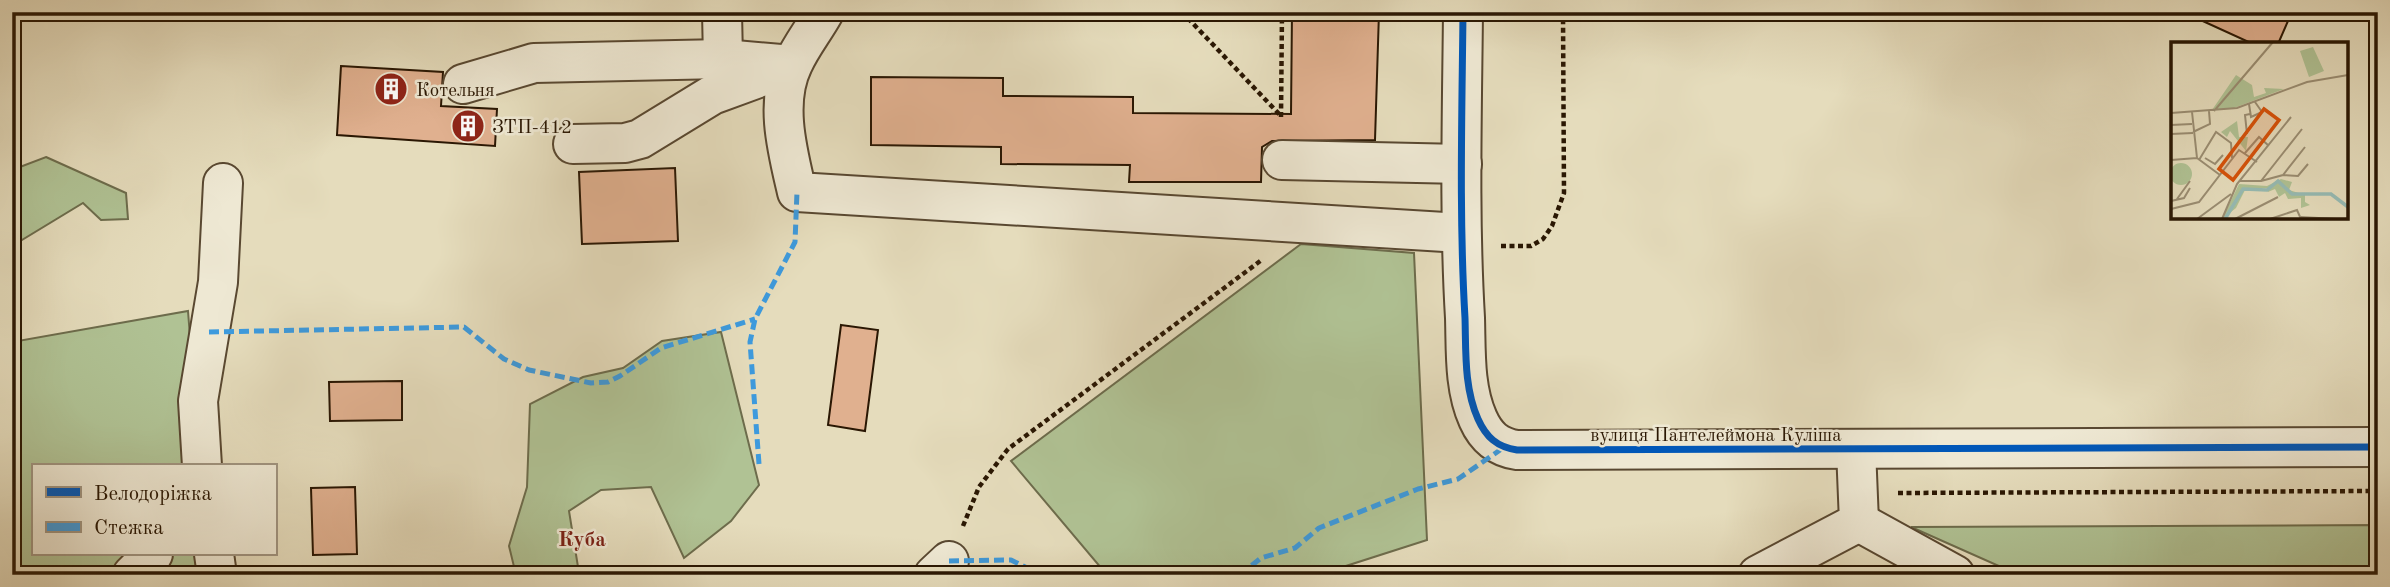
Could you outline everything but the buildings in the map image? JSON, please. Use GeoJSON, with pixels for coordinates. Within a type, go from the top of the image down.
{"type":"FeatureCollection","features":[{"type":"Feature","properties":{"kind":"street"},"geometry":{"type":"LineString","coordinates":[[722,12],[723,59]]}},
{"type":"Feature","properties":{"kind":"street"},"geometry":{"type":"LineString","coordinates":[[824,12],[792,65],[784,103],[786,148],[797,192],[1312,222],[1461,240]]}},
{"type":"Feature","properties":{"kind":"street","name":"вулиця Пантелеймона Куліша"},"geometry":{"type":"LineString","coordinates":[[1464,12],[1461,240],[1468,386],[1483,428],[1489,438],[1503,448],[2378,447]]}},
{"type":"Feature","properties":{"kind":"street"},"geometry":{"type":"LineString","coordinates":[[463,84],[534,63],[723,59],[792,65]]}},
{"type":"Feature","properties":{"kind":"street"},"geometry":{"type":"LineString","coordinates":[[573,144],[625,143],[640,139],[712,95],[792,65]]}},
{"type":"Feature","properties":{"kind":"street"},"geometry":{"type":"LineString","coordinates":[[1282,160],[1462,164]]}},
{"type":"Feature","properties":{"kind":"street"},"geometry":{"type":"LineString","coordinates":[[202,464],[198,401],[218,282],[223,183]]}},
{"type":"Feature","properties":{"kind":"street"},"geometry":{"type":"LineString","coordinates":[[1856,449],[1859,523]]}},
{"type":"Feature","properties":{"kind":"street"},"geometry":{"type":"LineString","coordinates":[[1758,575],[1859,523]]}},
{"type":"Feature","properties":{"kind":"street"},"geometry":{"type":"LineString","coordinates":[[1859,523],[1955,575]]}},
{"type":"Feature","properties":{"kind":"street"},"geometry":{"type":"LineString","coordinates":[[132,575],[151,556]]}},
{"type":"Feature","properties":{"kind":"street"},"geometry":{"type":"LineString","coordinates":[[214,556],[216,575]]}},
{"type":"Feature","properties":{"kind":"path"},"geometry":{"type":"LineString","coordinates":[[1182,12],[1281,116],[1282,12]]}},
{"type":"Feature","properties":{"kind":"path"},"geometry":{"type":"LineString","coordinates":[[1461,240],[1531,246],[1543,239],[1552,226],[1564,193],[1563,12]]}},
{"type":"Feature","properties":{"kind":"path"},"geometry":{"type":"LineString","coordinates":[[942,568],[979,487],[1009,449],[1312,222]]}},
{"type":"Feature","properties":{"kind":"path"},"geometry":{"type":"LineString","coordinates":[[1898,493],[2378,491]]}},
{"type":"Feature","properties":{"kind":"green space"},"geometry":{"type":"Polygon","coordinates":[[[46,157],[126,193],[128,219],[101,220],[83,203],[12,246],[12,170],[46,157]]]}},
{"type":"Feature","properties":{"kind":"green space"},"geometry":{"type":"Polygon","coordinates":[[[1301,244],[1414,253],[1427,540],[1346,566],[1335,575],[1107,575],[1011,461],[1301,244]]]}},
{"type":"Feature","properties":{"kind":"green space"},"geometry":{"type":"Polygon","coordinates":[[[188,311],[200,464],[32,464],[32,556],[207,556],[208,575],[12,575],[12,342],[188,311]]]}},
{"type":"Feature","properties":{"kind":"green space"},"geometry":{"type":"Polygon","coordinates":[[[721,332],[759,485],[731,521],[684,558],[651,487],[601,490],[569,511],[579,573],[516,575],[509,546],[527,487],[530,404],[583,377],[623,368],[662,341],[721,332]]]}},
{"type":"Feature","properties":{"kind":"green space"},"geometry":{"type":"Polygon","coordinates":[[[2378,525],[2378,575],[2019,575],[1911,527],[2378,525]]]}},
{"type":"Feature","properties":{"kind":"marked path"},"geometry":{"type":"LineString","coordinates":[[759,464],[750,342],[755,319],[795,242],[797,192]]}},
{"type":"Feature","properties":{"kind":"marked path"},"geometry":{"type":"LineString","coordinates":[[209,332],[464,327],[504,359],[529,370],[591,383],[608,382],[661,348],[755,319]]}},
{"type":"Feature","properties":{"kind":"marked path"},"geometry":{"type":"LineString","coordinates":[[1240,575],[1261,558],[1295,548],[1319,528],[1418,489],[1458,479],[1503,448]]}},
{"type":"Feature","properties":{"kind":"marked path"},"geometry":{"type":"LineString","coordinates":[[949,561],[1011,560],[1041,575]]}},
{"type":"Feature","properties":{"kind":"cycle path"},"geometry":{"type":"LineString","coordinates":[[1463,12],[1461,203],[1467,369],[1473,407],[1485,431],[1498,444],[1517,450],[2378,447]]}},
{"type":"Feature","properties":{"kind":"place","name":"Котельня"},"geometry":{"type":"Point","coordinates":[391,89]}},
{"type":"Feature","properties":{"kind":"place","name":"ЗТП-412"},"geometry":{"type":"Point","coordinates":[468,126]}},
{"type":"Feature","properties":{"kind":"district","name":"Куба"},"geometry":{"type":"Point","coordinates":[582,539]}}]}
